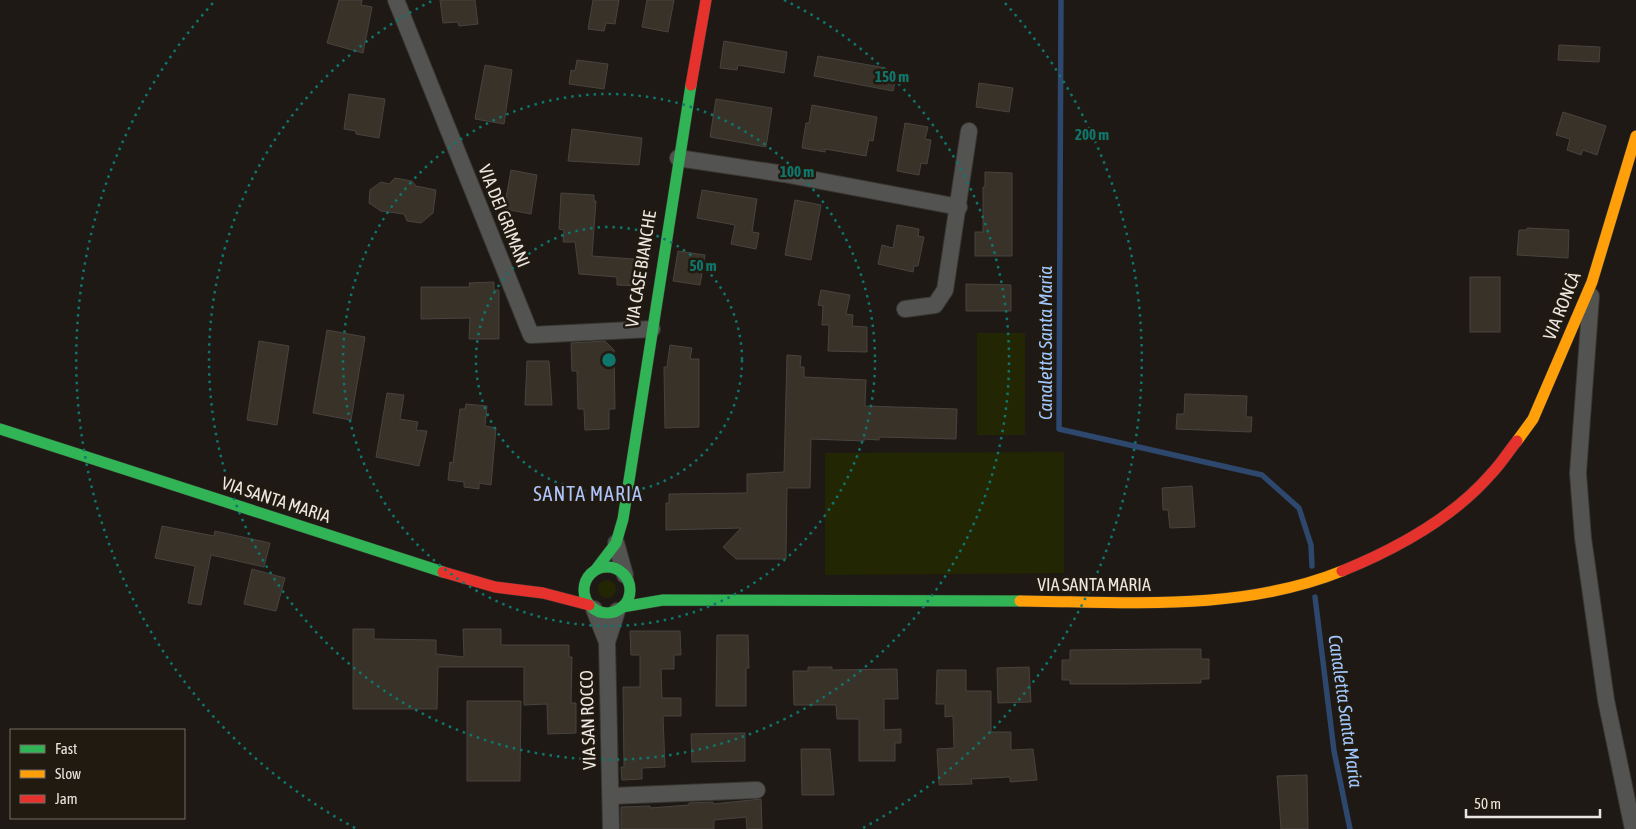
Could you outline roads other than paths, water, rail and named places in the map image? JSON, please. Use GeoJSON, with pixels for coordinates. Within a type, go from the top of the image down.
{"type":"FeatureCollection","features":[{"type":"Feature","properties":{"kind":"main road","name":"VIA CASE BIANCHE"},"geometry":{"type":"LineString","coordinates":[[597,568],[616,543],[623,519],[678,158],[706,0]]}},
{"type":"Feature","properties":{"kind":"main road","name":"VIA RONCÀ"},"geometry":{"type":"LineString","coordinates":[[1490,475],[1533,419],[1592,282],[1606,230],[1636,136]]}},
{"type":"Feature","properties":{"kind":"main road","name":"VIA SANTA MARIA"},"geometry":{"type":"LineString","coordinates":[[0,429],[407,561],[495,587],[543,593],[607,613],[663,600],[1147,603],[1230,599],[1317,581],[1377,557],[1421,532],[1447,513],[1490,475]]}},
{"type":"Feature","properties":{"kind":"main road","name":"VIA SANTA MARIA"},"geometry":{"type":"LineString","coordinates":[[543,593],[587,577],[597,568],[612,567],[626,578],[663,600]]}},
{"type":"Feature","properties":{"kind":"main road"},"geometry":{"type":"LineString","coordinates":[[587,577],[583,591],[591,607]]}},
{"type":"Feature","properties":{"kind":"main road"},"geometry":{"type":"LineString","coordinates":[[619,609],[629,596],[626,578]]}},
{"type":"Feature","properties":{"kind":"street","name":"VIA DEI GRIMANI"},"geometry":{"type":"LineString","coordinates":[[396,0],[531,335],[652,329]]}},
{"type":"Feature","properties":{"kind":"street"},"geometry":{"type":"LineString","coordinates":[[905,309],[935,305],[945,290],[969,131]]}},
{"type":"Feature","properties":{"kind":"street"},"geometry":{"type":"LineString","coordinates":[[678,158],[784,174],[959,207]]}},
{"type":"Feature","properties":{"kind":"street"},"geometry":{"type":"LineString","coordinates":[[1592,282],[1578,472],[1583,538],[1606,700],[1633,829]]}},
{"type":"Feature","properties":{"kind":"street"},"geometry":{"type":"LineString","coordinates":[[616,543],[626,578]]}},
{"type":"Feature","properties":{"kind":"street","name":"VIA SAN ROCCO"},"geometry":{"type":"LineString","coordinates":[[591,607],[607,642]]}},
{"type":"Feature","properties":{"kind":"street","name":"VIA SAN ROCCO"},"geometry":{"type":"LineString","coordinates":[[611,829],[607,642],[619,609]]}},
{"type":"Feature","properties":{"kind":"street"},"geometry":{"type":"LineString","coordinates":[[611,796],[757,790]]}},
{"type":"Feature","properties":{"kind":"waterway","name":"Canaletta Santa Maria"},"geometry":{"type":"LineString","coordinates":[[1061,0],[1059,429],[1262,475],[1299,508],[1311,545],[1312,566]]}},
{"type":"Feature","properties":{"kind":"waterway","name":"Canaletta Santa Maria"},"geometry":{"type":"LineString","coordinates":[[1315,597],[1334,751],[1350,829]]}},
{"type":"Feature","properties":{"kind":"district","name":"SANTA MARIA"},"geometry":{"type":"Point","coordinates":[588,494]}}]}
